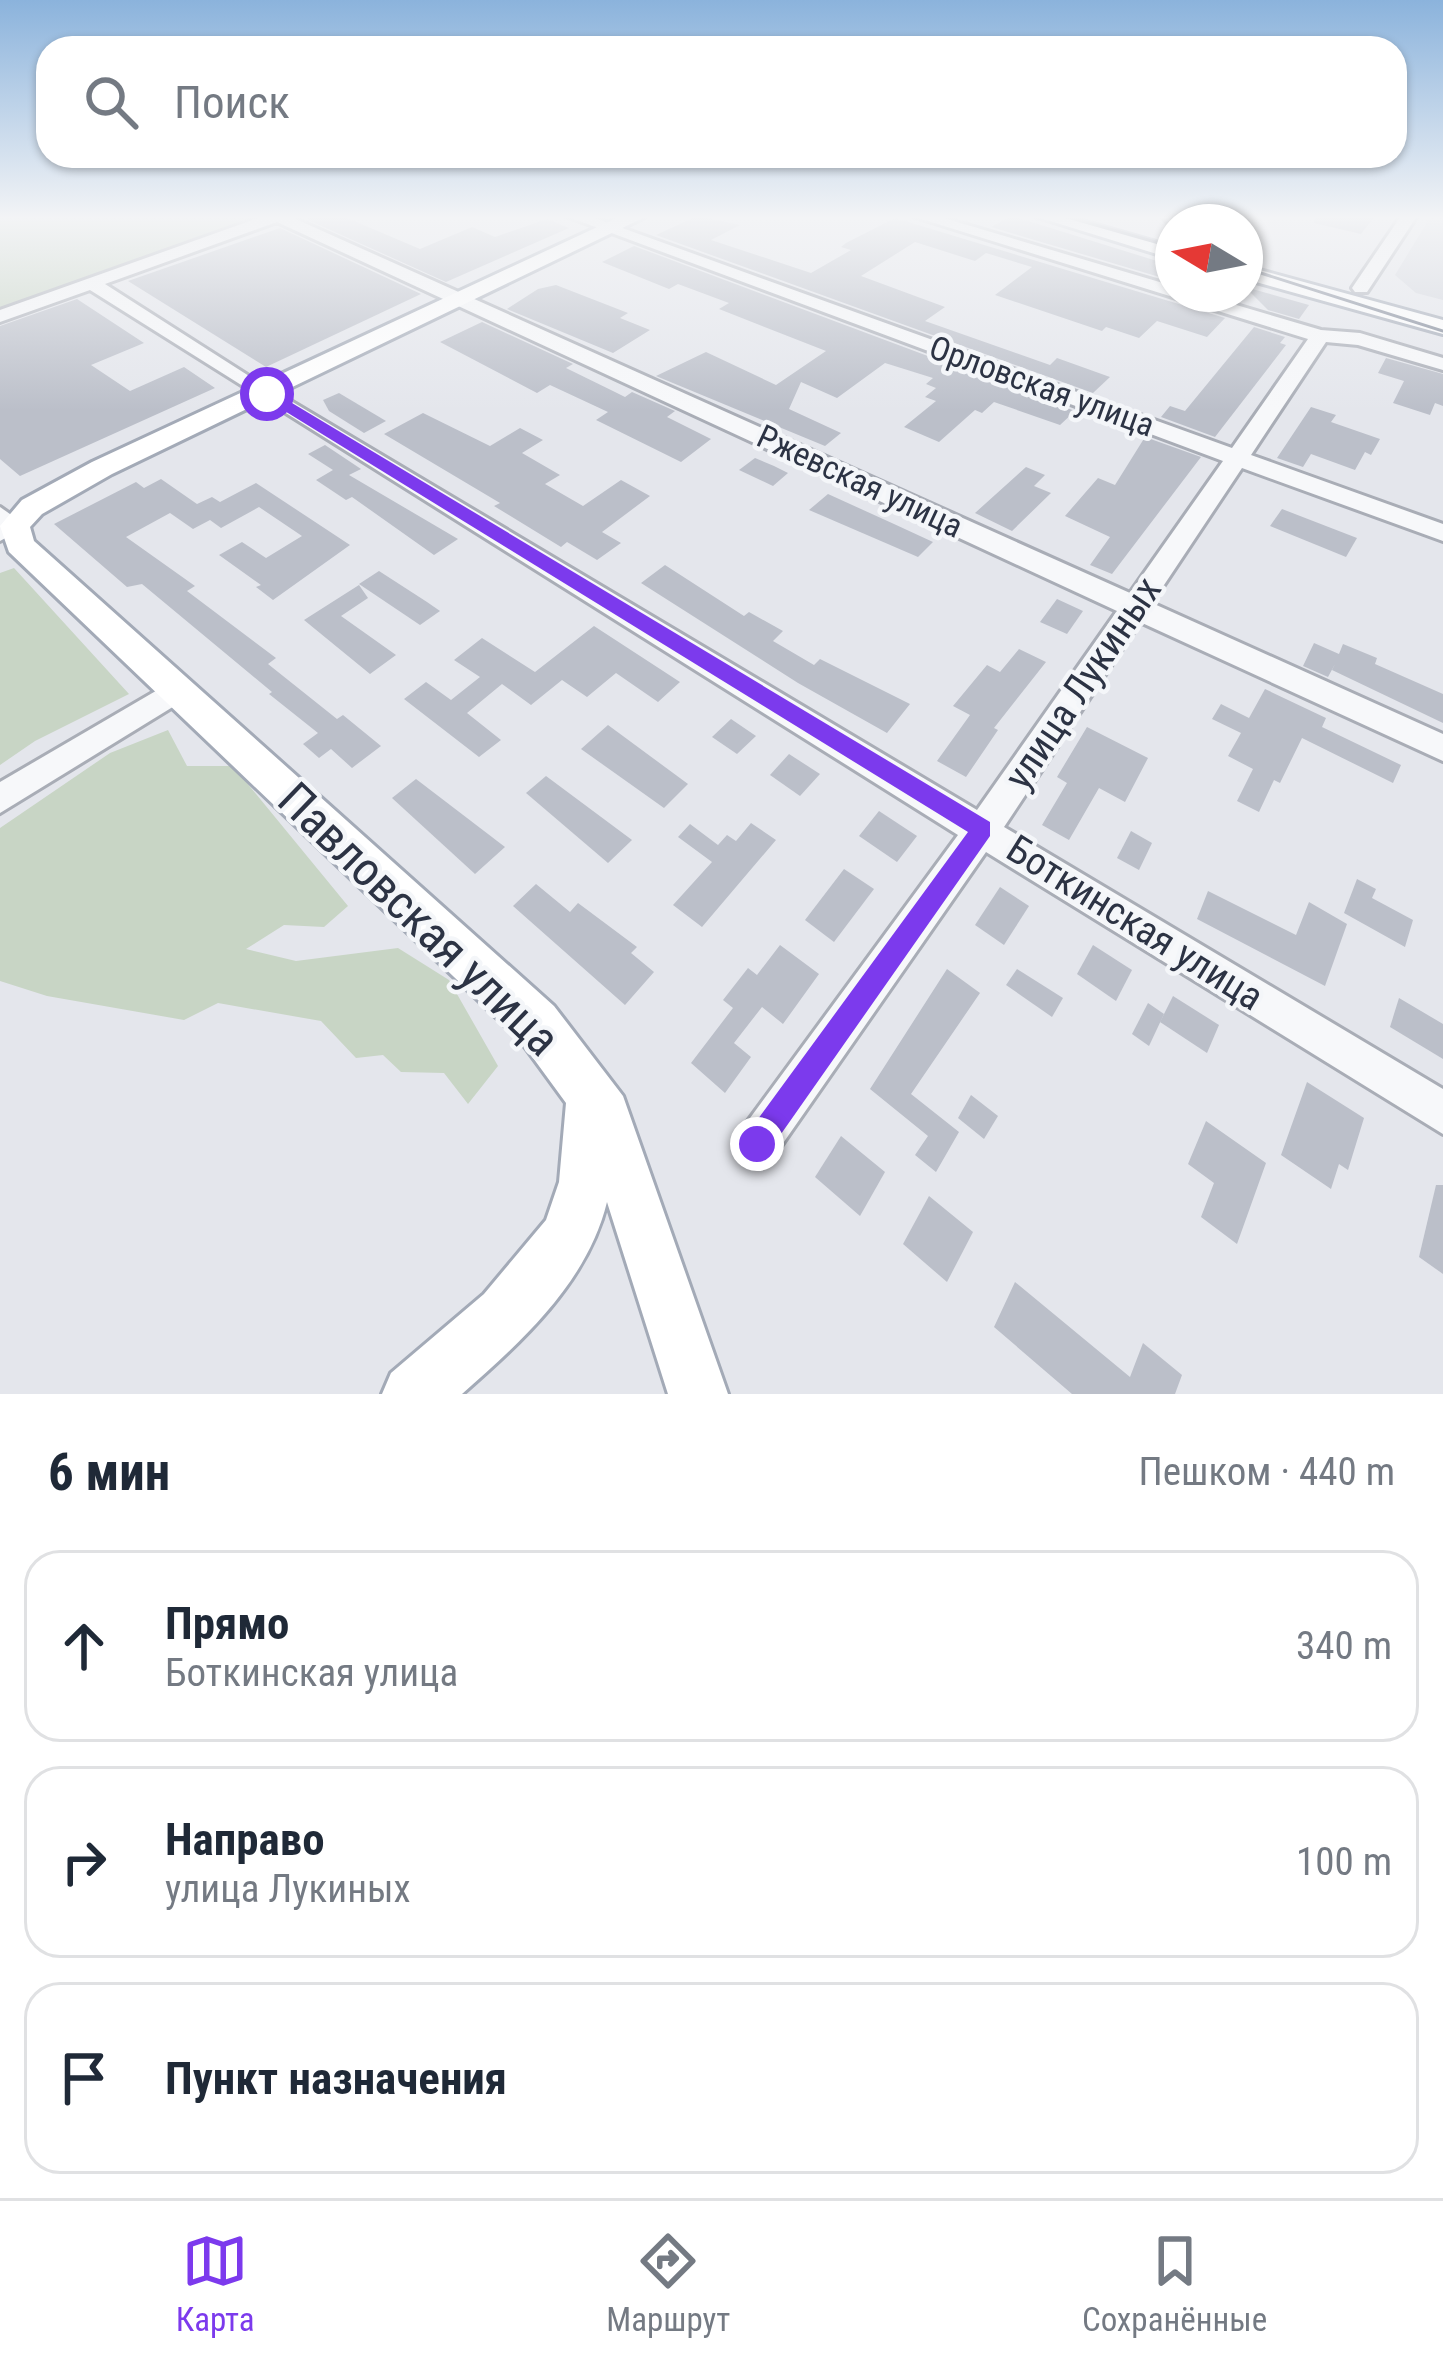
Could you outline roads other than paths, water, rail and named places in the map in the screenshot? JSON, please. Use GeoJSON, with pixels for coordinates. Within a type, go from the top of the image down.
{"type":"FeatureCollection","features":[{"type":"Feature","properties":{"kind":"main road","name":"Павловская улица"},"geometry":{"type":"LineString","coordinates":[[503,281],[54,493],[5,525],[20,545],[537,1023],[588,1086],[605,1114],[698,1394]]}},
{"type":"Feature","properties":{"kind":"main road"},"geometry":{"type":"LineString","coordinates":[[1278,281],[1443,327]]}},
{"type":"Feature","properties":{"kind":"main road"},"geometry":{"type":"LineString","coordinates":[[1335,281],[1443,310]]}},
{"type":"Feature","properties":{"kind":"main road"},"geometry":{"type":"LineString","coordinates":[[412,1394],[507,1313],[550,1269],[578,1217],[592,1145],[588,1086]]}},
{"type":"Feature","properties":{"kind":"street"},"geometry":{"type":"LineString","coordinates":[[0,316],[96,281]]}},
{"type":"Feature","properties":{"kind":"street","name":"Ржевская улица"},"geometry":{"type":"LineString","coordinates":[[422,281],[1443,748]]}},
{"type":"Feature","properties":{"kind":"street","name":"Орловская улица"},"geometry":{"type":"LineString","coordinates":[[752,281],[1443,533]]}},
{"type":"Feature","properties":{"kind":"street"},"geometry":{"type":"LineString","coordinates":[[1361,288],[1366,281]]}},
{"type":"Feature","properties":{"kind":"street","name":"Боткинская улица"},"geometry":{"type":"LineString","coordinates":[[91,283],[1443,1113]]}},
{"type":"Feature","properties":{"kind":"street"},"geometry":{"type":"LineString","coordinates":[[1240,312],[1320,336],[1360,339],[1443,364]]}},
{"type":"Feature","properties":{"kind":"street","name":"улица Лукиных"},"geometry":{"type":"LineString","coordinates":[[757,1144],[982,829],[1320,336]]}},
{"type":"Feature","properties":{"kind":"street"},"geometry":{"type":"LineString","coordinates":[[0,799],[178,689]]}},
{"type":"Feature","properties":{"kind":"tram line"},"geometry":{"type":"LineString","coordinates":[[1286,281],[1443,331]]}}]}
